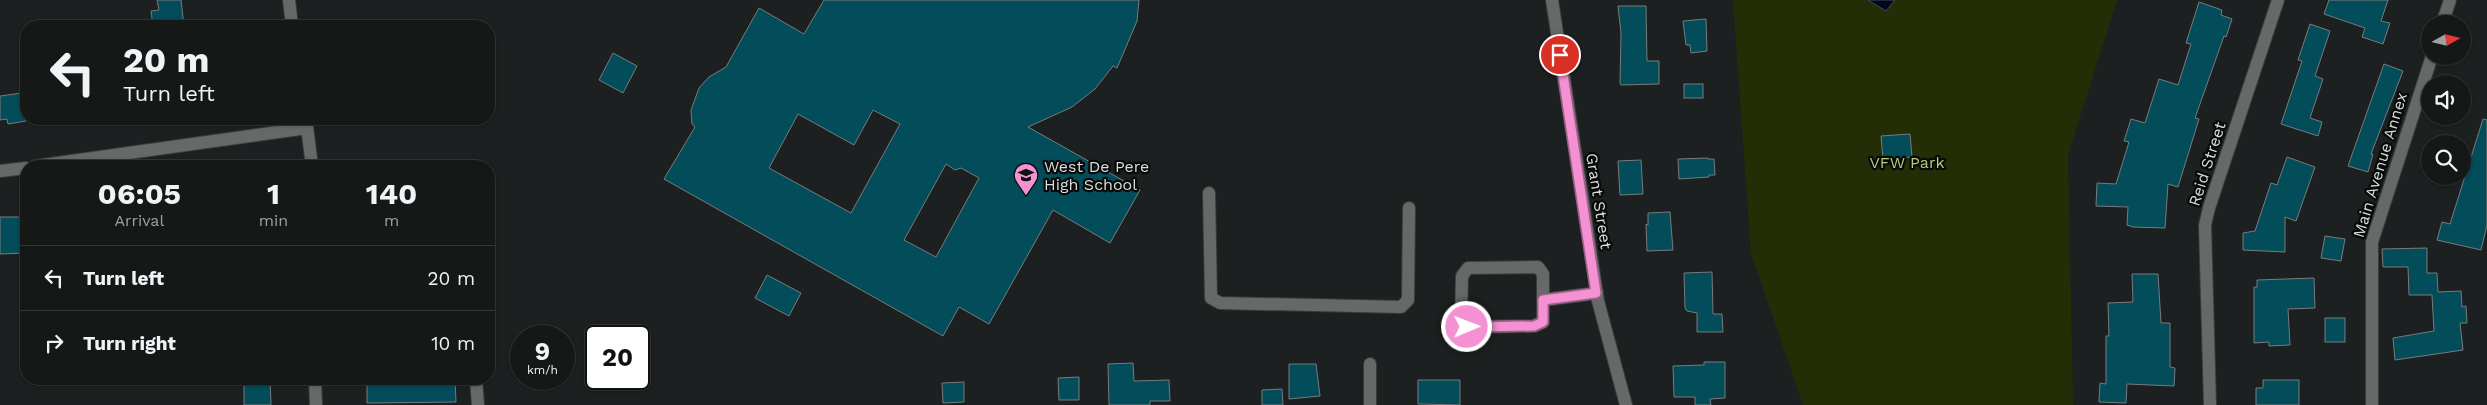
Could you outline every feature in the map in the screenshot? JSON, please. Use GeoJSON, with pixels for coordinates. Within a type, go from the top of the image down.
{"type":"FeatureCollection","features":[{"type":"Feature","properties":{"kind":"street"},"geometry":{"type":"LineString","coordinates":[[288,0],[291,20]]}},
{"type":"Feature","properties":{"kind":"street","name":"Grant Street"},"geometry":{"type":"LineString","coordinates":[[1552,0],[1596,293],[1626,405]]}},
{"type":"Feature","properties":{"kind":"street","name":"Reid Street"},"geometry":{"type":"LineString","coordinates":[[2210,405],[2205,225],[2278,0]]}},
{"type":"Feature","properties":{"kind":"street"},"geometry":{"type":"LineString","coordinates":[[2445,15],[2450,0]]}},
{"type":"Feature","properties":{"kind":"street","name":"Main Avenue Annex"},"geometry":{"type":"LineString","coordinates":[[2372,405],[2372,242],[2429,65]]}},
{"type":"Feature","properties":{"kind":"street"},"geometry":{"type":"LineString","coordinates":[[75,160],[301,125]]}},
{"type":"Feature","properties":{"kind":"street"},"geometry":{"type":"LineString","coordinates":[[307,125],[311,160]]}},
{"type":"Feature","properties":{"kind":"street"},"geometry":{"type":"LineString","coordinates":[[0,171],[20,169]]}},
{"type":"Feature","properties":{"kind":"street"},"geometry":{"type":"LineString","coordinates":[[1209,193],[1211,298],[1220,303],[1401,307],[1408,300],[1409,208]]}},
{"type":"Feature","properties":{"kind":"street"},"geometry":{"type":"LineString","coordinates":[[1538,267],[1543,274],[1543,300],[1543,322],[1534,326],[1467,327],[1461,319],[1462,276],[1468,268],[1538,267]]}},
{"type":"Feature","properties":{"kind":"street"},"geometry":{"type":"LineString","coordinates":[[1543,300],[1596,293]]}},
{"type":"Feature","properties":{"kind":"street"},"geometry":{"type":"LineString","coordinates":[[1370,364],[1370,405]]}},
{"type":"Feature","properties":{"kind":"street"},"geometry":{"type":"LineString","coordinates":[[315,385],[316,405]]}},
{"type":"Feature","properties":{"kind":"street"},"geometry":{"type":"LineString","coordinates":[[476,385],[478,405]]}},
{"type":"Feature","properties":{"kind":"green space","name":"VFW Park"},"geometry":{"type":"Polygon","coordinates":[[[1733,0],[2117,0],[2068,155],[2073,405],[1803,405],[1751,253],[1733,0]]]}},
{"type":"Feature","properties":{"kind":"water"},"geometry":{"type":"Polygon","coordinates":[[[1868,0],[1895,0],[1886,11],[1868,0]]]}},
{"type":"Feature","properties":{"kind":"building"},"geometry":{"type":"Polygon","coordinates":[[[157,0],[181,0],[183,20],[152,20],[151,11],[159,10],[157,0]]]}},
{"type":"Feature","properties":{"kind":"building"},"geometry":{"type":"Polygon","coordinates":[[[824,0],[1139,0],[1137,21],[1117,68],[1113,66],[1095,89],[1072,107],[1028,127],[1140,190],[1110,243],[1053,210],[989,324],[959,307],[943,336],[664,179],[695,127],[692,124],[691,110],[699,88],[709,77],[726,67],[759,8],[804,34],[824,0]],[[873,110],[854,145],[798,114],[769,168],[851,213],[900,124],[873,110]],[[946,164],[904,240],[936,257],[979,178],[961,168],[955,170],[946,164]]]}},
{"type":"Feature","properties":{"kind":"building"},"geometry":{"type":"Polygon","coordinates":[[[2329,0],[2388,0],[2381,21],[2390,23],[2383,44],[2362,37],[2365,28],[2324,14],[2329,0]]]}},
{"type":"Feature","properties":{"kind":"building"},"geometry":{"type":"Polygon","coordinates":[[[2199,2],[2222,10],[2221,15],[2232,19],[2226,37],[2224,36],[2195,118],[2199,119],[2178,187],[2168,184],[2165,228],[2133,227],[2127,225],[2128,207],[2096,206],[2097,183],[2116,184],[2129,142],[2124,141],[2131,119],[2145,123],[2159,79],[2178,85],[2191,44],[2186,43],[2199,2]]]}},
{"type":"Feature","properties":{"kind":"building"},"geometry":{"type":"Polygon","coordinates":[[[1618,6],[1646,6],[1647,61],[1659,61],[1659,84],[1621,85],[1621,33],[1618,6]]]}},
{"type":"Feature","properties":{"kind":"building"},"geometry":{"type":"Polygon","coordinates":[[[1706,19],[1707,51],[1691,53],[1690,45],[1686,45],[1683,21],[1706,19]]]}},
{"type":"Feature","properties":{"kind":"building"},"geometry":{"type":"Polygon","coordinates":[[[2310,24],[2330,31],[2315,76],[2323,79],[2310,118],[2322,122],[2318,136],[2281,124],[2302,61],[2298,60],[2310,24]]]}},
{"type":"Feature","properties":{"kind":"building"},"geometry":{"type":"Polygon","coordinates":[[[613,53],[637,66],[623,93],[599,80],[613,53]]]}},
{"type":"Feature","properties":{"kind":"building"},"geometry":{"type":"Polygon","coordinates":[[[2384,64],[2403,71],[2371,154],[2373,154],[2368,172],[2348,166],[2384,64]]]}},
{"type":"Feature","properties":{"kind":"building"},"geometry":{"type":"Polygon","coordinates":[[[1684,84],[1703,84],[1703,98],[1684,98],[1684,84]]]}},
{"type":"Feature","properties":{"kind":"building"},"geometry":{"type":"Polygon","coordinates":[[[20,93],[20,122],[8,124],[7,119],[0,120],[0,96],[20,93]]]}},
{"type":"Feature","properties":{"kind":"building"},"geometry":{"type":"Polygon","coordinates":[[[2483,119],[2487,120],[2487,225],[2481,250],[2437,240],[2442,222],[2450,224],[2462,185],[2471,185],[2471,157],[2483,119]]]}},
{"type":"Feature","properties":{"kind":"building"},"geometry":{"type":"Polygon","coordinates":[[[1910,134],[1912,157],[1883,159],[1881,136],[1910,134]]]}},
{"type":"Feature","properties":{"kind":"building"},"geometry":{"type":"Polygon","coordinates":[[[2287,157],[2315,167],[2296,221],[2285,217],[2285,252],[2243,250],[2243,233],[2255,231],[2271,183],[2277,185],[2287,157]]]}},
{"type":"Feature","properties":{"kind":"building"},"geometry":{"type":"Polygon","coordinates":[[[1678,159],[1714,159],[1715,175],[1679,179],[1678,159]]]}},
{"type":"Feature","properties":{"kind":"building"},"geometry":{"type":"Polygon","coordinates":[[[1641,160],[1643,194],[1620,195],[1618,161],[1641,160]]]}},
{"type":"Feature","properties":{"kind":"building"},"geometry":{"type":"Polygon","coordinates":[[[1670,212],[1673,250],[1647,251],[1646,224],[1648,225],[1648,213],[1670,212]]]}},
{"type":"Feature","properties":{"kind":"building"},"geometry":{"type":"Polygon","coordinates":[[[0,217],[20,217],[20,253],[0,254],[0,217]]]}},
{"type":"Feature","properties":{"kind":"building"},"geometry":{"type":"Polygon","coordinates":[[[2325,236],[2345,239],[2341,261],[2321,258],[2325,236]]]}},
{"type":"Feature","properties":{"kind":"building"},"geometry":{"type":"Polygon","coordinates":[[[2427,248],[2427,273],[2437,273],[2438,292],[2461,291],[2462,307],[2466,306],[2467,323],[2460,323],[2463,350],[2395,360],[2393,338],[2434,331],[2432,295],[2409,295],[2408,267],[2383,267],[2382,249],[2427,248]]]}},
{"type":"Feature","properties":{"kind":"building"},"geometry":{"type":"Polygon","coordinates":[[[1712,272],[1713,314],[1722,314],[1723,332],[1697,332],[1697,313],[1687,311],[1685,308],[1684,273],[1712,272]]]}},
{"type":"Feature","properties":{"kind":"building"},"geometry":{"type":"Polygon","coordinates":[[[2132,274],[2158,274],[2161,323],[2170,323],[2170,367],[2175,368],[2174,386],[2127,384],[2126,403],[2099,402],[2100,383],[2106,384],[2106,336],[2109,336],[2108,303],[2133,302],[2132,274]]]}},
{"type":"Feature","properties":{"kind":"building"},"geometry":{"type":"Polygon","coordinates":[[[767,275],[801,293],[789,316],[755,298],[767,275]]]}},
{"type":"Feature","properties":{"kind":"building"},"geometry":{"type":"Polygon","coordinates":[[[2314,278],[2315,308],[2288,309],[2290,345],[2269,346],[2269,342],[2254,343],[2254,287],[2257,287],[2257,280],[2314,278]]]}},
{"type":"Feature","properties":{"kind":"building"},"geometry":{"type":"Polygon","coordinates":[[[2325,318],[2345,318],[2345,342],[2325,342],[2325,318]]]}},
{"type":"Feature","properties":{"kind":"building"},"geometry":{"type":"Polygon","coordinates":[[[1704,362],[1725,362],[1725,398],[1710,399],[1711,405],[1695,405],[1695,397],[1674,397],[1673,366],[1704,365],[1704,362]]]}},
{"type":"Feature","properties":{"kind":"building"},"geometry":{"type":"Polygon","coordinates":[[[1133,363],[1134,381],[1169,380],[1170,401],[1150,401],[1150,405],[1109,405],[1108,364],[1133,363]]]}},
{"type":"Feature","properties":{"kind":"building"},"geometry":{"type":"Polygon","coordinates":[[[1289,364],[1316,364],[1320,396],[1289,399],[1289,364]]]}},
{"type":"Feature","properties":{"kind":"building"},"geometry":{"type":"Polygon","coordinates":[[[1079,377],[1079,400],[1059,400],[1058,378],[1079,377]]]}},
{"type":"Feature","properties":{"kind":"building"},"geometry":{"type":"Polygon","coordinates":[[[1418,380],[1460,380],[1460,405],[1418,404],[1418,380]]]}},
{"type":"Feature","properties":{"kind":"building"},"geometry":{"type":"Polygon","coordinates":[[[2263,380],[2299,380],[2299,405],[2256,405],[2256,388],[2263,388],[2263,380]]]}},
{"type":"Feature","properties":{"kind":"building"},"geometry":{"type":"Polygon","coordinates":[[[964,382],[964,402],[943,403],[942,383],[964,382]]]}},
{"type":"Feature","properties":{"kind":"building"},"geometry":{"type":"Polygon","coordinates":[[[244,385],[270,385],[271,405],[244,405],[244,385]]]}},
{"type":"Feature","properties":{"kind":"building"},"geometry":{"type":"Polygon","coordinates":[[[367,385],[455,385],[456,402],[367,403],[367,385]]]}},
{"type":"Feature","properties":{"kind":"building"},"geometry":{"type":"Polygon","coordinates":[[[1282,389],[1283,405],[1262,405],[1262,390],[1282,389]]]}},
{"type":"Feature","properties":{"kind":"place","name":"West De Pere High School"},"geometry":{"type":"Point","coordinates":[1026,196]}},
{"type":"Feature","properties":{"kind":"route"},"geometry":{"type":"LineString","coordinates":[[1467,327],[1534,326],[1543,322],[1543,300],[1596,293],[1560,55]]}}]}
